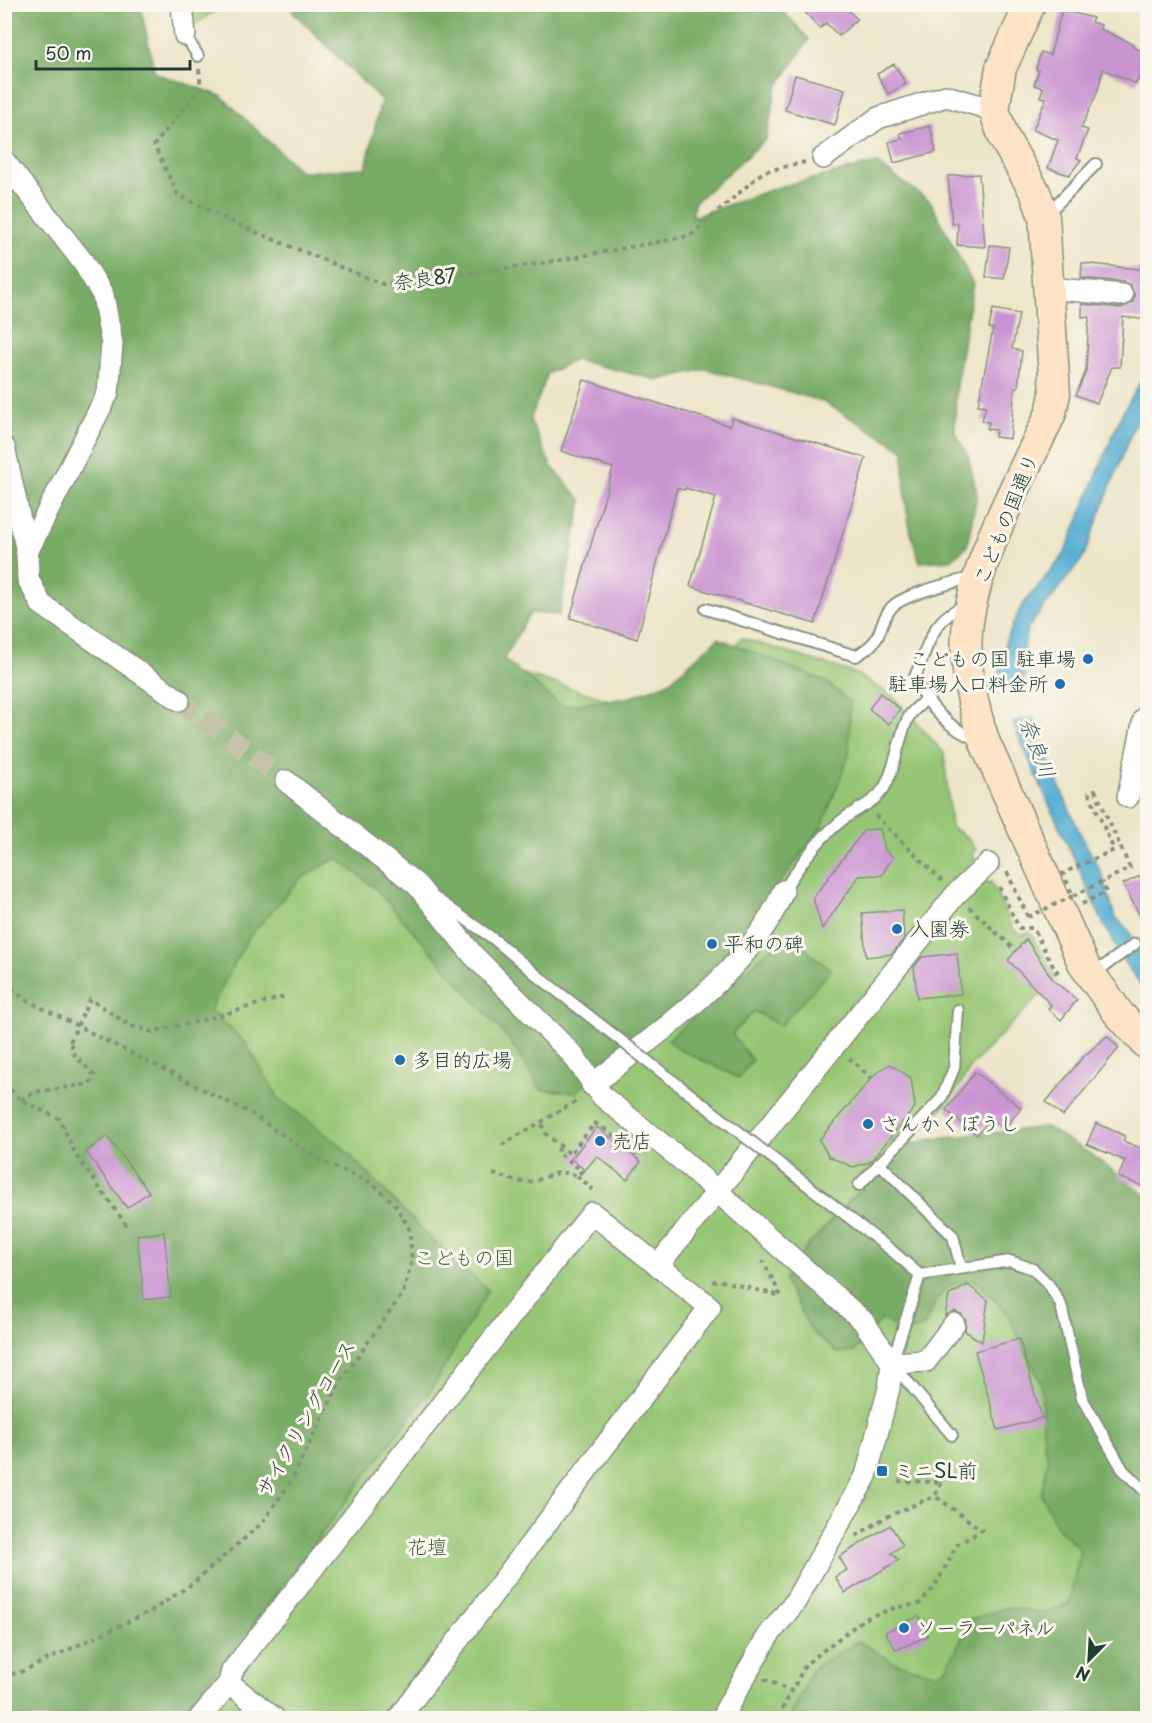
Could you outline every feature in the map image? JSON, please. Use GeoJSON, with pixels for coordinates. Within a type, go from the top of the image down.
{"type":"FeatureCollection","features":[{"type":"Feature","properties":{"kind":"main road","name":"こどもの国通り"},"geometry":{"type":"LineString","coordinates":[[1030,4],[1001,68],[994,110],[1004,138],[1035,192],[1044,217],[1055,394],[1051,413],[997,530],[980,575],[967,630],[967,662],[974,708],[985,743],[1102,968],[1119,1014],[1148,1045]]}},
{"type":"Feature","properties":{"kind":"street"},"geometry":{"type":"LineString","coordinates":[[182,4],[185,35]]}},
{"type":"Feature","properties":{"kind":"street"},"geometry":{"type":"LineString","coordinates":[[823,158],[878,118],[946,96],[994,110]]}},
{"type":"Feature","properties":{"kind":"street"},"geometry":{"type":"LineString","coordinates":[[4,161],[88,270],[103,295],[112,344],[108,393],[27,552]]}},
{"type":"Feature","properties":{"kind":"street"},"geometry":{"type":"LineString","coordinates":[[1048,288],[1122,295]]}},
{"type":"Feature","properties":{"kind":"street"},"geometry":{"type":"LineString","coordinates":[[4,447],[27,552],[28,579],[41,604],[179,700]]}},
{"type":"Feature","properties":{"kind":"street"},"geometry":{"type":"LineString","coordinates":[[1128,796],[1144,719],[1148,714]]}},
{"type":"Feature","properties":{"kind":"street"},"geometry":{"type":"LineString","coordinates":[[286,781],[417,885],[473,956],[572,1054],[592,1085],[618,1110],[717,1191],[863,1322],[892,1363],[889,1388],[866,1476],[795,1602],[768,1636],[725,1711],[724,1719]]}},
{"type":"Feature","properties":{"kind":"street"},"geometry":{"type":"LineString","coordinates":[[659,1264],[956,894],[997,868]]}},
{"type":"Feature","properties":{"kind":"street"},"geometry":{"type":"LineString","coordinates":[[592,1085],[711,989],[774,915],[783,891]]}},
{"type":"Feature","properties":{"kind":"street"},"geometry":{"type":"LineString","coordinates":[[200,1719],[229,1683],[232,1671],[592,1213],[659,1264],[710,1307],[399,1719]]}},
{"type":"Feature","properties":{"kind":"street"},"geometry":{"type":"LineString","coordinates":[[892,1363],[926,1361],[954,1324]]}},
{"type":"Feature","properties":{"kind":"street"},"geometry":{"type":"LineString","coordinates":[[229,1683],[274,1719]]}},
{"type":"Feature","properties":{"kind":"lane"},"geometry":{"type":"LineString","coordinates":[[185,35],[198,56]]}},
{"type":"Feature","properties":{"kind":"lane"},"geometry":{"type":"LineString","coordinates":[[1044,217],[1096,164]]}},
{"type":"Feature","properties":{"kind":"lane"},"geometry":{"type":"LineString","coordinates":[[706,609],[856,656],[874,645],[891,607],[919,593],[980,575]]}},
{"type":"Feature","properties":{"kind":"lane"},"geometry":{"type":"LineString","coordinates":[[972,603],[950,611],[938,622],[915,677],[926,699],[942,720],[965,736],[985,743]]}},
{"type":"Feature","properties":{"kind":"lane"},"geometry":{"type":"LineString","coordinates":[[783,891],[807,854],[828,832],[866,806],[883,790],[893,770],[909,715],[926,699]]}},
{"type":"Feature","properties":{"kind":"lane"},"geometry":{"type":"LineString","coordinates":[[417,885],[495,940],[539,977],[891,1250],[920,1275]]}},
{"type":"Feature","properties":{"kind":"lane"},"geometry":{"type":"LineString","coordinates":[[1102,968],[1134,944]]}},
{"type":"Feature","properties":{"kind":"lane"},"geometry":{"type":"LineString","coordinates":[[859,1185],[941,1099],[954,1068],[958,1010]]}},
{"type":"Feature","properties":{"kind":"lane"},"geometry":{"type":"LineString","coordinates":[[879,1163],[953,1236],[961,1268]]}},
{"type":"Feature","properties":{"kind":"lane"},"geometry":{"type":"LineString","coordinates":[[920,1275],[1010,1261],[1033,1269],[1049,1285],[1060,1305],[1082,1398],[1123,1470],[1148,1494]]}},
{"type":"Feature","properties":{"kind":"lane"},"geometry":{"type":"LineString","coordinates":[[920,1275],[892,1363],[952,1435]]}},
{"type":"Feature","properties":{"kind":"path","name":"奈良87"},"geometry":{"type":"LineString","coordinates":[[198,56],[201,87],[154,145],[178,195],[241,226],[382,284],[538,264],[690,236],[763,172],[823,158]]}},
{"type":"Feature","properties":{"kind":"path"},"geometry":{"type":"LineString","coordinates":[[997,868],[1028,917],[1035,914],[1073,896],[1102,882],[1119,874],[1130,868],[1095,790],[1089,793],[1114,850],[1063,873],[1073,896]]}},
{"type":"Feature","properties":{"kind":"path"},"geometry":{"type":"LineString","coordinates":[[1081,904],[1106,892],[1102,882]]}},
{"type":"Feature","properties":{"kind":"path"},"geometry":{"type":"LineString","coordinates":[[999,886],[1019,928],[1033,928],[1056,972],[1064,968],[1059,959]]}},
{"type":"Feature","properties":{"kind":"path"},"geometry":{"type":"LineString","coordinates":[[1035,914],[1040,923]]}},
{"type":"Feature","properties":{"kind":"path","name":"サイクリングコース"},"geometry":{"type":"LineString","coordinates":[[4,982],[26,1000],[250,1113],[321,1161],[372,1182],[394,1203],[409,1228],[412,1260],[403,1293],[341,1380],[291,1481],[262,1523],[192,1584],[151,1611],[21,1672],[4,1676]]}},
{"type":"Feature","properties":{"kind":"path"},"geometry":{"type":"LineString","coordinates":[[21,1100],[35,1092],[90,1084],[94,1075],[74,1053],[70,1042],[90,999],[129,1024],[152,1032],[287,996]]}},
{"type":"Feature","properties":{"kind":"path"},"geometry":{"type":"LineString","coordinates":[[858,1066],[871,1078]]}},
{"type":"Feature","properties":{"kind":"path"},"geometry":{"type":"LineString","coordinates":[[4,1083],[21,1100],[60,1119],[75,1154],[127,1226]]}},
{"type":"Feature","properties":{"kind":"path"},"geometry":{"type":"LineString","coordinates":[[502,1145],[577,1104],[592,1085]]}},
{"type":"Feature","properties":{"kind":"path"},"geometry":{"type":"LineString","coordinates":[[542,1124],[546,1134],[570,1154],[595,1123],[603,1129]]}},
{"type":"Feature","properties":{"kind":"path"},"geometry":{"type":"LineString","coordinates":[[561,1146],[557,1152],[582,1171],[578,1176]]}},
{"type":"Feature","properties":{"kind":"path"},"geometry":{"type":"LineString","coordinates":[[493,1174],[527,1182],[553,1172],[568,1172],[578,1176],[592,1188],[586,1195]]}},
{"type":"Feature","properties":{"kind":"path"},"geometry":{"type":"LineString","coordinates":[[696,1295],[708,1284],[718,1280],[780,1296],[753,1242],[757,1227]]}},
{"type":"Feature","properties":{"kind":"path"},"geometry":{"type":"LineString","coordinates":[[848,1540],[886,1517],[935,1496],[942,1482],[896,1481]]}},
{"type":"Feature","properties":{"kind":"path"},"geometry":{"type":"LineString","coordinates":[[780,1719],[791,1690],[806,1664],[864,1619],[894,1608],[919,1604],[933,1588],[957,1545],[982,1530],[935,1496]]}},
{"type":"Feature","properties":{"kind":"path"},"geometry":{"type":"LineString","coordinates":[[747,1672],[791,1690]]}},
{"type":"Feature","properties":{"kind":"green space","name":"こどもの国"},"geometry":{"type":"Polygon","coordinates":[[[5,5],[133,89],[495,665],[662,716],[742,638],[854,673],[893,696],[944,753],[951,827],[968,838],[976,850],[972,853],[987,883],[991,882],[1014,930],[1021,934],[1030,932],[1056,978],[971,1066],[951,1098],[908,1142],[1082,1168],[1147,1718],[5,1718],[5,5]]]}},
{"type":"Feature","properties":{"kind":"green space"},"geometry":{"type":"Polygon","coordinates":[[[5,5],[140,5],[155,73],[221,96],[301,172],[366,168],[381,100],[293,12],[293,5],[777,5],[809,39],[776,89],[766,139],[694,203],[693,217],[779,187],[876,163],[930,201],[973,284],[956,386],[955,433],[968,455],[977,494],[967,546],[951,560],[920,562],[911,535],[906,507],[904,450],[822,401],[706,369],[658,380],[575,360],[548,373],[530,420],[551,466],[582,501],[559,615],[530,613],[504,659],[562,706],[628,698],[669,682],[718,638],[825,681],[850,702],[849,755],[822,827],[703,984],[576,1092],[541,1090],[508,1038],[375,888],[337,858],[301,878],[248,938],[210,1010],[245,1042],[279,1099],[339,1144],[430,1238],[488,1290],[433,1387],[234,1649],[181,1712],[139,1718],[5,1718],[5,5]]]}},
{"type":"Feature","properties":{"kind":"green space"},"geometry":{"type":"Polygon","coordinates":[[[189,5],[216,5],[218,9],[191,27],[189,5]]]}},
{"type":"Feature","properties":{"kind":"green space"},"geometry":{"type":"Polygon","coordinates":[[[787,934],[831,970],[780,1026],[754,1011],[732,1034],[752,1060],[739,1078],[677,1048],[668,1040],[787,934]]]}},
{"type":"Feature","properties":{"kind":"green space"},"geometry":{"type":"Polygon","coordinates":[[[1046,1127],[1091,1154],[1147,1196],[1147,1718],[790,1718],[812,1669],[858,1641],[893,1662],[937,1674],[947,1667],[971,1619],[1007,1607],[1046,1613],[1069,1603],[1080,1550],[1056,1525],[1041,1494],[1048,1459],[1044,1445],[1041,1384],[1008,1314],[975,1280],[955,1283],[937,1301],[924,1327],[912,1330],[902,1329],[882,1319],[854,1352],[838,1353],[812,1332],[784,1280],[804,1250],[893,1154],[925,1140],[1046,1127]]]}},
{"type":"Feature","properties":{"kind":"water","name":"奈良川"},"geometry":{"type":"Polygon","coordinates":[[[1147,371],[1147,402],[1134,426],[1083,558],[1027,629],[1022,662],[1040,743],[1081,835],[1102,874],[1115,917],[1128,930],[1147,963],[1147,992],[1126,965],[1103,923],[1020,740],[1010,713],[999,667],[1006,640],[1021,607],[1064,555],[1122,413],[1147,371]]]}},
{"type":"Feature","properties":{"kind":"pier"},"geometry":{"type":"Polygon","coordinates":[[[1028,678],[1036,716],[1010,722],[1000,684],[1028,678]]]}},
{"type":"Feature","properties":{"kind":"building"},"geometry":{"type":"Polygon","coordinates":[[[797,4],[842,4],[857,19],[839,36],[826,23],[820,28],[797,4]]]}},
{"type":"Feature","properties":{"kind":"building"},"geometry":{"type":"Polygon","coordinates":[[[1062,10],[1093,18],[1091,22],[1101,25],[1100,29],[1133,44],[1133,47],[1148,54],[1148,75],[1141,73],[1136,84],[1103,69],[1097,93],[1081,128],[1088,130],[1077,158],[1081,160],[1069,175],[1048,168],[1058,140],[1033,130],[1046,98],[1040,97],[1043,88],[1034,85],[1039,70],[1036,69],[1041,52],[1050,55],[1062,10]]]}},
{"type":"Feature","properties":{"kind":"building"},"geometry":{"type":"Polygon","coordinates":[[[894,64],[906,84],[888,94],[877,74],[894,64]]]}},
{"type":"Feature","properties":{"kind":"building"},"geometry":{"type":"Polygon","coordinates":[[[795,75],[845,89],[835,125],[785,110],[795,75]]]}},
{"type":"Feature","properties":{"kind":"building"},"geometry":{"type":"Polygon","coordinates":[[[930,126],[936,152],[894,163],[889,142],[902,139],[900,133],[930,126]]]}},
{"type":"Feature","properties":{"kind":"building"},"geometry":{"type":"Polygon","coordinates":[[[979,174],[985,247],[957,245],[958,223],[952,224],[948,176],[979,174]]]}},
{"type":"Feature","properties":{"kind":"building"},"geometry":{"type":"Polygon","coordinates":[[[990,245],[1009,247],[1004,279],[986,277],[990,245]]]}},
{"type":"Feature","properties":{"kind":"building"},"geometry":{"type":"Polygon","coordinates":[[[1082,263],[1148,270],[1148,320],[1123,317],[1120,367],[1112,367],[1097,403],[1076,395],[1086,371],[1089,317],[1082,317],[1082,304],[1121,308],[1132,303],[1135,296],[1130,285],[1124,282],[1081,278],[1082,263]]]}},
{"type":"Feature","properties":{"kind":"building"},"geometry":{"type":"Polygon","coordinates":[[[993,309],[1019,314],[1012,349],[1022,351],[1018,387],[1015,387],[1010,439],[995,437],[996,430],[987,429],[989,422],[982,421],[986,406],[978,405],[993,329],[989,328],[993,309]]]}},
{"type":"Feature","properties":{"kind":"building"},"geometry":{"type":"Polygon","coordinates":[[[584,380],[730,426],[732,418],[866,458],[815,624],[690,586],[716,497],[685,488],[684,490],[677,488],[637,639],[570,618],[613,468],[561,451],[584,380]]]}},
{"type":"Feature","properties":{"kind":"building"},"geometry":{"type":"Polygon","coordinates":[[[880,693],[900,709],[889,724],[869,709],[880,693]]]}},
{"type":"Feature","properties":{"kind":"building"},"geometry":{"type":"Polygon","coordinates":[[[880,829],[885,850],[893,857],[882,875],[859,876],[822,929],[813,898],[864,830],[880,829]]]}},
{"type":"Feature","properties":{"kind":"building"},"geometry":{"type":"Polygon","coordinates":[[[1140,876],[1148,890],[1148,930],[1123,884],[1140,876]]]}},
{"type":"Feature","properties":{"kind":"building"},"geometry":{"type":"Polygon","coordinates":[[[902,910],[904,939],[892,954],[866,957],[862,913],[902,910]]]}},
{"type":"Feature","properties":{"kind":"building"},"geometry":{"type":"Polygon","coordinates":[[[1026,939],[1053,980],[1077,1000],[1061,1020],[1048,1009],[1051,1005],[1008,960],[1026,939]]]}},
{"type":"Feature","properties":{"kind":"building"},"geometry":{"type":"Polygon","coordinates":[[[957,953],[961,994],[917,998],[914,967],[922,957],[957,953]]]}},
{"type":"Feature","properties":{"kind":"building"},"geometry":{"type":"Polygon","coordinates":[[[1107,1036],[1119,1048],[1063,1116],[1046,1102],[1082,1058],[1107,1036]]]}},
{"type":"Feature","properties":{"kind":"building","name":"さんかくぼうし"},"geometry":{"type":"Polygon","coordinates":[[[890,1064],[911,1078],[915,1107],[870,1162],[853,1167],[829,1157],[819,1140],[875,1074],[890,1064]]]}},
{"type":"Feature","properties":{"kind":"building"},"geometry":{"type":"Polygon","coordinates":[[[975,1072],[1021,1108],[1004,1130],[990,1119],[977,1135],[946,1110],[975,1072]]]}},
{"type":"Feature","properties":{"kind":"building"},"geometry":{"type":"Polygon","coordinates":[[[1096,1123],[1125,1136],[1123,1141],[1148,1151],[1148,1188],[1118,1177],[1125,1161],[1087,1144],[1096,1123]]]}},
{"type":"Feature","properties":{"kind":"building","name":"売店"},"geometry":{"type":"Polygon","coordinates":[[[597,1127],[641,1162],[627,1180],[597,1156],[585,1170],[571,1159],[597,1127]]]}},
{"type":"Feature","properties":{"kind":"building"},"geometry":{"type":"Polygon","coordinates":[[[107,1136],[149,1192],[127,1208],[86,1152],[107,1136]]]}},
{"type":"Feature","properties":{"kind":"building"},"geometry":{"type":"Polygon","coordinates":[[[164,1232],[171,1297],[144,1300],[137,1235],[164,1232]]]}},
{"type":"Feature","properties":{"kind":"building"},"geometry":{"type":"Polygon","coordinates":[[[968,1285],[988,1300],[982,1342],[965,1331],[966,1320],[961,1314],[955,1311],[945,1315],[949,1295],[968,1285]]]}},
{"type":"Feature","properties":{"kind":"building"},"geometry":{"type":"Polygon","coordinates":[[[1019,1339],[1042,1418],[998,1430],[975,1351],[1019,1339]]]}},
{"type":"Feature","properties":{"kind":"building"},"geometry":{"type":"Polygon","coordinates":[[[890,1525],[903,1545],[891,1553],[899,1560],[845,1593],[835,1577],[847,1570],[839,1557],[890,1525]]]}},
{"type":"Feature","properties":{"kind":"building"},"geometry":{"type":"Polygon","coordinates":[[[919,1616],[928,1636],[896,1650],[885,1632],[919,1616]]]}},
{"type":"Feature","properties":{"kind":"tunnel"},"geometry":{"type":"LineString","coordinates":[[179,700],[286,781]]}},
{"type":"Feature","properties":{"kind":"place","name":"こどもの国 駐車場"},"geometry":{"type":"Point","coordinates":[1088,659]}},
{"type":"Feature","properties":{"kind":"place","name":"駐車場入口料金所"},"geometry":{"type":"Point","coordinates":[1060,684]}},
{"type":"Feature","properties":{"kind":"place","name":"入園券"},"geometry":{"type":"Point","coordinates":[897,929]}},
{"type":"Feature","properties":{"kind":"place","name":"平和の碑"},"geometry":{"type":"Point","coordinates":[712,944]}},
{"type":"Feature","properties":{"kind":"place","name":"多目的広場"},"geometry":{"type":"Point","coordinates":[400,1060]}},
{"type":"Feature","properties":{"kind":"place","name":"さんかくぼうし"},"geometry":{"type":"Point","coordinates":[868,1124]}},
{"type":"Feature","properties":{"kind":"place","name":"売店"},"geometry":{"type":"Point","coordinates":[600,1141]}},
{"type":"Feature","properties":{"kind":"place","name":"ミニSL前"},"geometry":{"type":"Point","coordinates":[882,1471]}},
{"type":"Feature","properties":{"kind":"place","name":"ソーラーパネル"},"geometry":{"type":"Point","coordinates":[904,1628]}},
{"type":"Feature","properties":{"kind":"park label","name":"花壇"},"geometry":{"type":"Point","coordinates":[427,1547]}}]}
